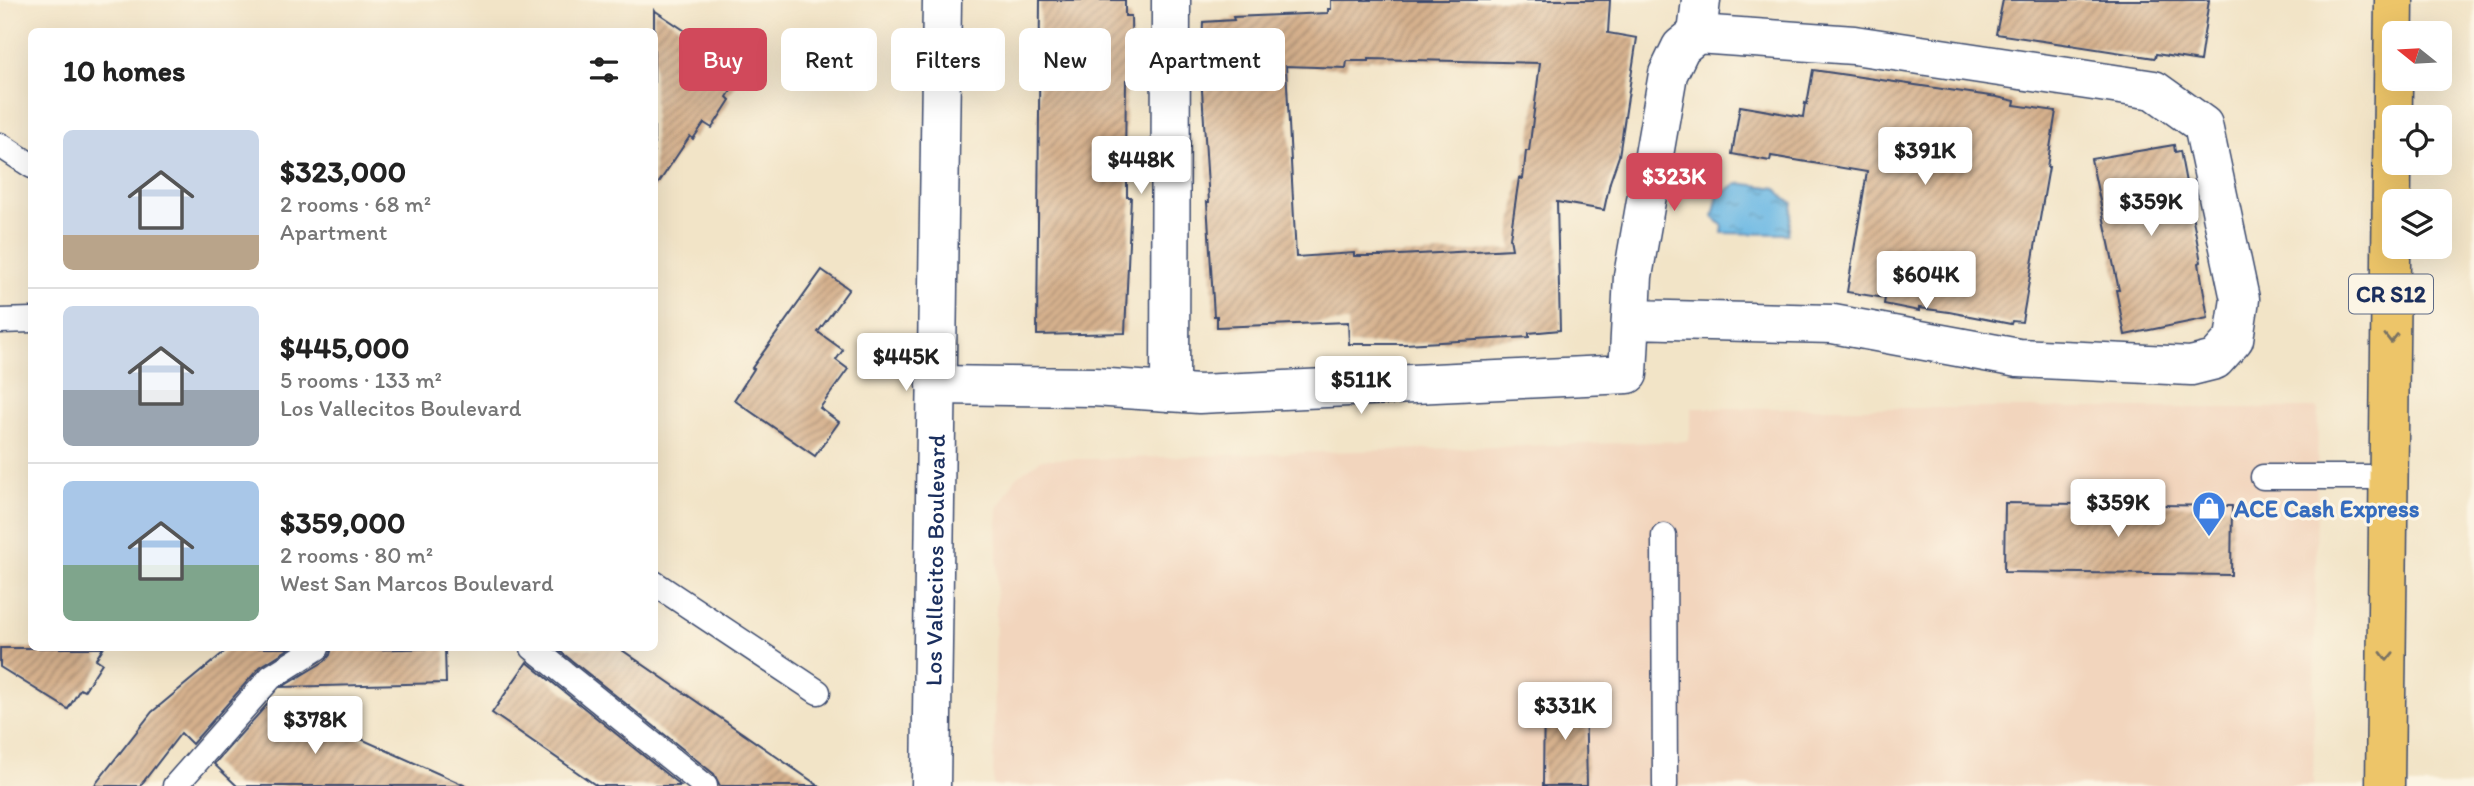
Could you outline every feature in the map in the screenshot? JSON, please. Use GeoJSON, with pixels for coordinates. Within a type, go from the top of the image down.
{"type":"FeatureCollection","features":[{"type":"Feature","properties":{"kind":"main road","name":"CR S12"},"geometry":{"type":"LineString","coordinates":[[2385,786],[2394,0]]}},
{"type":"Feature","properties":{"kind":"street","name":"Los Vallecitos Boulevard"},"geometry":{"type":"LineString","coordinates":[[931,786],[942,0]]}},
{"type":"Feature","properties":{"kind":"street"},"geometry":{"type":"LineString","coordinates":[[1170,392],[1171,0]]}},
{"type":"Feature","properties":{"kind":"street"},"geometry":{"type":"LineString","coordinates":[[936,385],[1094,387],[1199,394],[1628,374],[1633,276],[1668,75],[1699,17],[1854,45],[2154,90],[2203,125],[2240,299],[2234,339],[2215,360],[2191,366],[2018,358],[1833,324],[1631,319]]}},
{"type":"Feature","properties":{"kind":"lane"},"geometry":{"type":"LineString","coordinates":[[0,145],[28,163]]}},
{"type":"Feature","properties":{"kind":"lane"},"geometry":{"type":"LineString","coordinates":[[0,321],[28,320]]}},
{"type":"Feature","properties":{"kind":"lane"},"geometry":{"type":"LineString","coordinates":[[2263,477],[2390,477]]}},
{"type":"Feature","properties":{"kind":"lane"},"geometry":{"type":"LineString","coordinates":[[1664,536],[1665,786]]}},
{"type":"Feature","properties":{"kind":"lane"},"geometry":{"type":"LineString","coordinates":[[658,586],[818,692]]}},
{"type":"Feature","properties":{"kind":"lane"},"geometry":{"type":"LineString","coordinates":[[175,786],[271,677],[312,651]]}},
{"type":"Feature","properties":{"kind":"lane"},"geometry":{"type":"LineString","coordinates":[[537,651],[705,786]]}},
{"type":"Feature","properties":{"kind":"shaded area"},"geometry":{"type":"Polygon","coordinates":[[[1692,408],[2318,408],[2313,786],[993,786],[998,508],[1016,477],[1042,459],[1689,441],[1692,408]]]}},
{"type":"Feature","properties":{"kind":"water"},"geometry":{"type":"Polygon","coordinates":[[[1737,183],[1777,188],[1785,199],[1793,203],[1788,234],[1722,233],[1723,226],[1713,217],[1718,194],[1737,183]]]}},
{"type":"Feature","properties":{"kind":"building"},"geometry":{"type":"Polygon","coordinates":[[[1040,0],[1125,0],[1125,16],[1131,16],[1131,28],[1125,28],[1125,164],[1127,197],[1131,197],[1125,333],[1037,335],[1039,91],[1111,91],[1111,28],[1040,28],[1040,0]]]}},
{"type":"Feature","properties":{"kind":"building"},"geometry":{"type":"Polygon","coordinates":[[[1331,0],[1610,0],[1608,33],[1637,38],[1619,156],[1604,210],[1557,202],[1560,330],[1529,333],[1529,337],[1405,344],[1349,344],[1348,322],[1217,327],[1217,316],[1214,316],[1202,91],[1285,91],[1285,28],[1203,28],[1203,22],[1234,20],[1233,17],[1328,13],[1328,9],[1331,9],[1331,0]],[[1369,59],[1347,61],[1346,68],[1286,66],[1296,257],[1354,253],[1354,256],[1381,256],[1512,249],[1510,238],[1519,178],[1523,179],[1526,151],[1529,151],[1540,63],[1369,59]]]}},
{"type":"Feature","properties":{"kind":"building"},"geometry":{"type":"Polygon","coordinates":[[[2003,0],[2209,0],[2200,61],[2156,54],[2155,58],[1996,34],[2003,0]]]}},
{"type":"Feature","properties":{"kind":"building"},"geometry":{"type":"Polygon","coordinates":[[[654,10],[681,28],[679,91],[731,91],[727,97],[730,100],[712,128],[704,123],[693,139],[690,136],[658,184],[658,28],[654,28],[654,10]]]}},
{"type":"Feature","properties":{"kind":"building"},"geometry":{"type":"Polygon","coordinates":[[[1813,70],[1997,97],[2015,101],[2014,105],[2056,111],[2022,322],[2012,321],[2011,324],[1949,312],[1919,308],[1919,311],[1884,304],[1885,298],[1847,292],[1867,172],[1771,156],[1770,161],[1732,154],[1740,106],[1803,117],[1813,70]]]}},
{"type":"Feature","properties":{"kind":"building"},"geometry":{"type":"Polygon","coordinates":[[[2174,145],[2175,152],[2180,151],[2201,262],[2199,263],[2208,318],[2125,335],[2116,290],[2119,290],[2091,159],[2174,145]]]}},
{"type":"Feature","properties":{"kind":"building"},"geometry":{"type":"Polygon","coordinates":[[[822,270],[849,289],[818,332],[843,350],[836,360],[848,369],[820,408],[839,422],[815,456],[734,400],[754,369],[752,368],[822,270]]]}},
{"type":"Feature","properties":{"kind":"building"},"geometry":{"type":"Polygon","coordinates":[[[2005,503],[2232,506],[2231,575],[2004,572],[2005,503]]]}},
{"type":"Feature","properties":{"kind":"building"},"geometry":{"type":"Polygon","coordinates":[[[0,648],[28,648],[28,651],[101,651],[96,659],[102,663],[84,691],[80,689],[68,709],[0,667],[0,648]]]}},
{"type":"Feature","properties":{"kind":"building"},"geometry":{"type":"Polygon","coordinates":[[[225,651],[285,651],[260,667],[192,744],[181,733],[140,786],[94,786],[152,712],[225,651]]]}},
{"type":"Feature","properties":{"kind":"building"},"geometry":{"type":"Polygon","coordinates":[[[331,651],[445,651],[446,683],[282,687],[325,661],[331,651]]]}},
{"type":"Feature","properties":{"kind":"building"},"geometry":{"type":"Polygon","coordinates":[[[560,651],[623,651],[819,786],[720,786],[714,774],[560,651]]]}},
{"type":"Feature","properties":{"kind":"building"},"geometry":{"type":"Polygon","coordinates":[[[527,662],[681,786],[597,786],[492,713],[527,662]]]}},
{"type":"Feature","properties":{"kind":"building"},"geometry":{"type":"Polygon","coordinates":[[[1544,697],[1585,697],[1587,786],[1543,786],[1544,697]]]}},
{"type":"Feature","properties":{"kind":"building"},"geometry":{"type":"Polygon","coordinates":[[[272,699],[466,786],[237,786],[214,764],[272,699]]]}},
{"type":"Feature","properties":{"kind":"place","name":"ACE Cash Express"},"geometry":{"type":"Point","coordinates":[2209,538]}}]}
